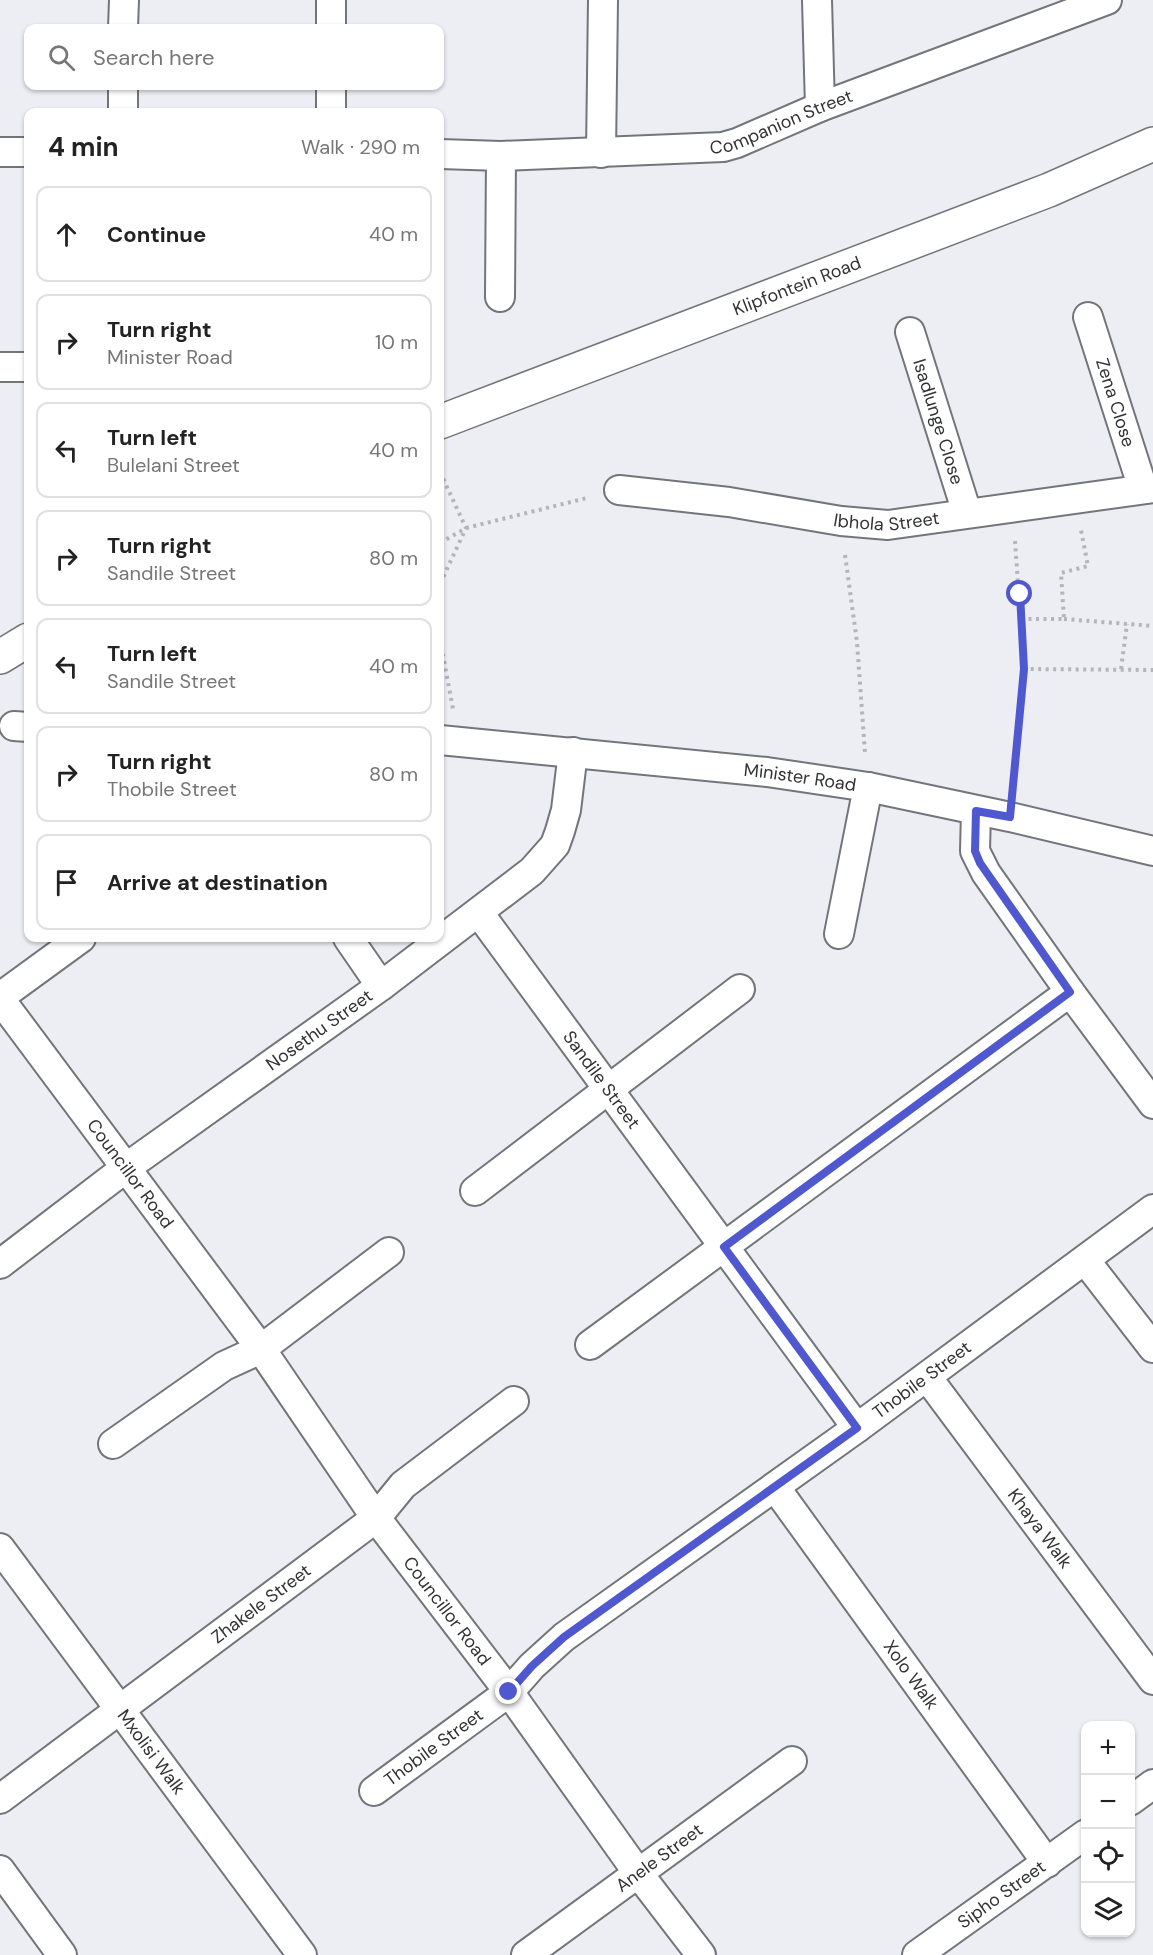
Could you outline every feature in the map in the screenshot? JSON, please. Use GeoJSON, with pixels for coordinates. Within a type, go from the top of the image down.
{"type":"FeatureCollection","features":[{"type":"Feature","properties":{"kind":"street"},"geometry":{"type":"LineString","coordinates":[[123,0],[123,24]]}},
{"type":"Feature","properties":{"kind":"street"},"geometry":{"type":"LineString","coordinates":[[331,0],[331,24]]}},
{"type":"Feature","properties":{"kind":"street"},"geometry":{"type":"LineString","coordinates":[[601,153],[603,0]]}},
{"type":"Feature","properties":{"kind":"street"},"geometry":{"type":"LineString","coordinates":[[817,0],[820,107]]}},
{"type":"Feature","properties":{"kind":"street","name":"Companion Street"},"geometry":{"type":"LineString","coordinates":[[444,154],[501,156],[723,147],[820,107],[1098,2]]}},
{"type":"Feature","properties":{"kind":"street"},"geometry":{"type":"LineString","coordinates":[[123,90],[123,108]]}},
{"type":"Feature","properties":{"kind":"street"},"geometry":{"type":"LineString","coordinates":[[331,90],[331,108]]}},
{"type":"Feature","properties":{"kind":"street","name":"Klipfontein Road"},"geometry":{"type":"LineString","coordinates":[[444,420],[1049,190],[1153,144]]}},
{"type":"Feature","properties":{"kind":"street"},"geometry":{"type":"LineString","coordinates":[[0,153],[24,153]]}},
{"type":"Feature","properties":{"kind":"street"},"geometry":{"type":"LineString","coordinates":[[500,297],[501,156]]}},
{"type":"Feature","properties":{"kind":"street","name":"Zena Close"},"geometry":{"type":"LineString","coordinates":[[1088,317],[1148,488]]}},
{"type":"Feature","properties":{"kind":"street","name":"Isadlunge Close"},"geometry":{"type":"LineString","coordinates":[[910,332],[967,513]]}},
{"type":"Feature","properties":{"kind":"street"},"geometry":{"type":"LineString","coordinates":[[0,367],[24,367]]}},
{"type":"Feature","properties":{"kind":"street","name":"Ibhola Street"},"geometry":{"type":"LineString","coordinates":[[619,490],[729,502],[841,521],[888,525],[1148,488]]}},
{"type":"Feature","properties":{"kind":"street"},"geometry":{"type":"LineString","coordinates":[[0,657],[24,642]]}},
{"type":"Feature","properties":{"kind":"street","name":"Minister Road"},"geometry":{"type":"LineString","coordinates":[[447,741],[767,772],[868,788],[1010,817],[1153,851]]}},
{"type":"Feature","properties":{"kind":"street","name":"Nosethu Street"},"geometry":{"type":"LineString","coordinates":[[444,939],[532,872],[555,845],[566,810],[573,752]]}},
{"type":"Feature","properties":{"kind":"street"},"geometry":{"type":"LineString","coordinates":[[839,934],[868,788]]}},
{"type":"Feature","properties":{"kind":"street"},"geometry":{"type":"LineString","coordinates":[[976,811],[975,851],[980,863],[1070,992],[1153,1104]]}},
{"type":"Feature","properties":{"kind":"street","name":"Sandile Street"},"geometry":{"type":"LineString","coordinates":[[479,913],[857,1428]]}},
{"type":"Feature","properties":{"kind":"street","name":"Councillor Road"},"geometry":{"type":"LineString","coordinates":[[76,942],[0,998],[261,1349],[376,1518],[509,1692],[638,1873],[701,1955]]}},
{"type":"Feature","properties":{"kind":"street"},"geometry":{"type":"LineString","coordinates":[[351,942],[381,986]]}},
{"type":"Feature","properties":{"kind":"street","name":"Nosethu Street"},"geometry":{"type":"LineString","coordinates":[[0,1264],[127,1167],[440,942]]}},
{"type":"Feature","properties":{"kind":"street"},"geometry":{"type":"LineString","coordinates":[[475,1191],[740,989]]}},
{"type":"Feature","properties":{"kind":"street"},"geometry":{"type":"LineString","coordinates":[[590,1346],[1070,992]]}},
{"type":"Feature","properties":{"kind":"street","name":"Thobile Street"},"geometry":{"type":"LineString","coordinates":[[374,1791],[509,1692],[532,1666],[564,1637],[857,1428],[1153,1209]]}},
{"type":"Feature","properties":{"kind":"street"},"geometry":{"type":"LineString","coordinates":[[113,1444],[224,1366],[261,1349],[389,1252]]}},
{"type":"Feature","properties":{"kind":"street"},"geometry":{"type":"LineString","coordinates":[[1085,1260],[1153,1348]]}},
{"type":"Feature","properties":{"kind":"street","name":"Khaya Walk"},"geometry":{"type":"LineString","coordinates":[[927,1377],[1153,1680]]}},
{"type":"Feature","properties":{"kind":"street","name":"Zhakele Street"},"geometry":{"type":"LineString","coordinates":[[0,1799],[376,1518],[403,1485],[514,1401]]}},
{"type":"Feature","properties":{"kind":"street","name":"Xolo Walk"},"geometry":{"type":"LineString","coordinates":[[775,1487],[1047,1863]]}},
{"type":"Feature","properties":{"kind":"street","name":"Mxolisi Walk"},"geometry":{"type":"LineString","coordinates":[[0,1548],[302,1955]]}},
{"type":"Feature","properties":{"kind":"street","name":"Anele Street"},"geometry":{"type":"LineString","coordinates":[[526,1955],[792,1761]]}},
{"type":"Feature","properties":{"kind":"street"},"geometry":{"type":"LineString","coordinates":[[1135,1797],[1153,1784]]}},
{"type":"Feature","properties":{"kind":"street","name":"Sipho Street"},"geometry":{"type":"LineString","coordinates":[[917,1955],[1081,1838]]}},
{"type":"Feature","properties":{"kind":"street"},"geometry":{"type":"LineString","coordinates":[[0,1870],[62,1955]]}},
{"type":"Feature","properties":{"kind":"path"},"geometry":{"type":"LineString","coordinates":[[444,481],[466,528],[444,575]]}},
{"type":"Feature","properties":{"kind":"path"},"geometry":{"type":"LineString","coordinates":[[444,541],[466,528],[619,490]]}},
{"type":"Feature","properties":{"kind":"path"},"geometry":{"type":"LineString","coordinates":[[1065,620],[1061,573],[1088,566],[1075,497]]}},
{"type":"Feature","properties":{"kind":"path"},"geometry":{"type":"LineString","coordinates":[[1010,817],[1024,669],[1012,507]]}},
{"type":"Feature","properties":{"kind":"path"},"geometry":{"type":"LineString","coordinates":[[841,521],[857,642],[868,788]]}},
{"type":"Feature","properties":{"kind":"path"},"geometry":{"type":"LineString","coordinates":[[1021,619],[1153,626]]}},
{"type":"Feature","properties":{"kind":"path"},"geometry":{"type":"LineString","coordinates":[[1121,669],[1127,624]]}},
{"type":"Feature","properties":{"kind":"path"},"geometry":{"type":"LineString","coordinates":[[444,660],[454,711],[447,741]]}},
{"type":"Feature","properties":{"kind":"path"},"geometry":{"type":"LineString","coordinates":[[1024,669],[1153,670]]}},
{"type":"Feature","properties":{"kind":"route"},"geometry":{"type":"LineString","coordinates":[[509,1692],[532,1666],[564,1637],[857,1428],[724,1247],[1070,992],[986,873],[975,851],[976,811],[1010,817],[1024,669],[1020,594]]}}]}
